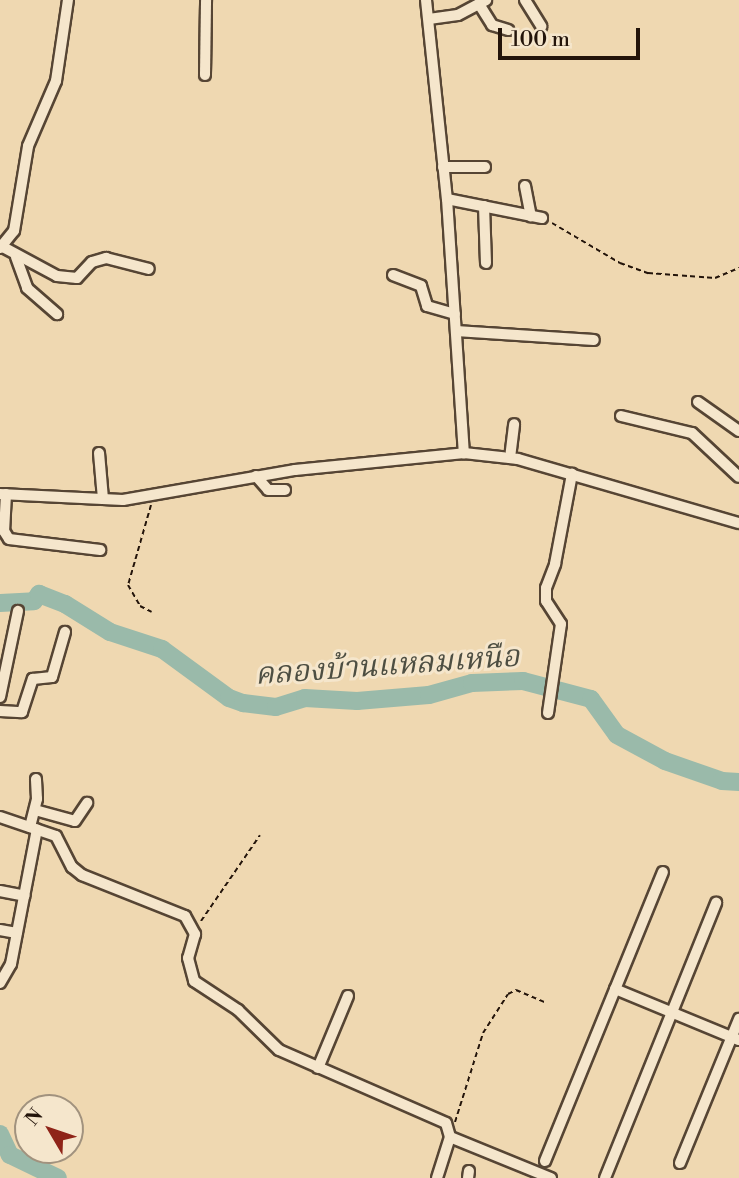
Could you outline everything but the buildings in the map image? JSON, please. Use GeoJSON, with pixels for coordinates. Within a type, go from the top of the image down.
{"type":"FeatureCollection","features":[{"type":"Feature","properties":{"kind":"street"},"geometry":{"type":"LineString","coordinates":[[68,0],[56,81],[28,146],[14,231],[2,248],[44,271],[77,278],[99,259],[149,269]]}},
{"type":"Feature","properties":{"kind":"street"},"geometry":{"type":"LineString","coordinates":[[205,75],[206,0]]}},
{"type":"Feature","properties":{"kind":"street"},"geometry":{"type":"LineString","coordinates":[[426,0],[447,199],[464,453]]}},
{"type":"Feature","properties":{"kind":"street"},"geometry":{"type":"LineString","coordinates":[[525,0],[541,26]]}},
{"type":"Feature","properties":{"kind":"street"},"geometry":{"type":"LineString","coordinates":[[429,19],[458,15],[482,2],[492,25],[508,30]]}},
{"type":"Feature","properties":{"kind":"street"},"geometry":{"type":"LineString","coordinates":[[443,167],[485,167]]}},
{"type":"Feature","properties":{"kind":"street"},"geometry":{"type":"LineString","coordinates":[[525,186],[536,217]]}},
{"type":"Feature","properties":{"kind":"street"},"geometry":{"type":"LineString","coordinates":[[447,199],[536,217]]}},
{"type":"Feature","properties":{"kind":"street"},"geometry":{"type":"LineString","coordinates":[[484,206],[486,263]]}},
{"type":"Feature","properties":{"kind":"street"},"geometry":{"type":"LineString","coordinates":[[16,257],[27,288],[57,314]]}},
{"type":"Feature","properties":{"kind":"street"},"geometry":{"type":"LineString","coordinates":[[393,275],[421,286],[427,306],[455,314]]}},
{"type":"Feature","properties":{"kind":"street"},"geometry":{"type":"LineString","coordinates":[[456,331],[594,340]]}},
{"type":"Feature","properties":{"kind":"street"},"geometry":{"type":"LineString","coordinates":[[698,402],[739,431]]}},
{"type":"Feature","properties":{"kind":"street"},"geometry":{"type":"LineString","coordinates":[[621,416],[692,433],[739,477]]}},
{"type":"Feature","properties":{"kind":"street"},"geometry":{"type":"LineString","coordinates":[[510,458],[514,424]]}},
{"type":"Feature","properties":{"kind":"street"},"geometry":{"type":"LineString","coordinates":[[99,453],[103,499]]}},
{"type":"Feature","properties":{"kind":"street"},"geometry":{"type":"LineString","coordinates":[[100,550],[9,539],[4,531],[3,494],[103,499],[152,497],[256,476],[464,453],[510,458],[739,523]]}},
{"type":"Feature","properties":{"kind":"street"},"geometry":{"type":"LineString","coordinates":[[548,713],[561,624],[546,601],[545,588],[555,564],[572,474]]}},
{"type":"Feature","properties":{"kind":"street"},"geometry":{"type":"LineString","coordinates":[[256,476],[268,490],[285,490]]}},
{"type":"Feature","properties":{"kind":"street"},"geometry":{"type":"LineString","coordinates":[[0,697],[18,611]]}},
{"type":"Feature","properties":{"kind":"street"},"geometry":{"type":"LineString","coordinates":[[0,711],[22,712],[33,679],[52,677],[65,632]]}},
{"type":"Feature","properties":{"kind":"street"},"geometry":{"type":"LineString","coordinates":[[0,983],[11,964],[25,896],[34,828],[36,779]]}},
{"type":"Feature","properties":{"kind":"street"},"geometry":{"type":"LineString","coordinates":[[35,810],[75,821],[87,803]]}},
{"type":"Feature","properties":{"kind":"street"},"geometry":{"type":"LineString","coordinates":[[0,817],[60,838],[76,872],[177,912],[193,924],[188,971],[194,981],[238,1010],[279,1050],[440,1118],[450,1133],[551,1178]]}},
{"type":"Feature","properties":{"kind":"street"},"geometry":{"type":"LineString","coordinates":[[545,1161],[663,873]]}},
{"type":"Feature","properties":{"kind":"street"},"geometry":{"type":"LineString","coordinates":[[0,891],[25,896]]}},
{"type":"Feature","properties":{"kind":"street"},"geometry":{"type":"LineString","coordinates":[[605,1178],[716,903]]}},
{"type":"Feature","properties":{"kind":"street"},"geometry":{"type":"LineString","coordinates":[[0,930],[18,933]]}},
{"type":"Feature","properties":{"kind":"street"},"geometry":{"type":"LineString","coordinates":[[615,989],[735,1039]]}},
{"type":"Feature","properties":{"kind":"street"},"geometry":{"type":"LineString","coordinates":[[318,1068],[348,996]]}},
{"type":"Feature","properties":{"kind":"street"},"geometry":{"type":"LineString","coordinates":[[680,1163],[735,1039],[739,1019]]}},
{"type":"Feature","properties":{"kind":"street"},"geometry":{"type":"LineString","coordinates":[[437,1178],[450,1133]]}},
{"type":"Feature","properties":{"kind":"path"},"geometry":{"type":"LineString","coordinates":[[536,217],[620,263],[648,273],[715,278],[739,268]]}},
{"type":"Feature","properties":{"kind":"path"},"geometry":{"type":"LineString","coordinates":[[152,497],[148,528],[128,585],[131,596],[152,612]]}},
{"type":"Feature","properties":{"kind":"path"},"geometry":{"type":"LineString","coordinates":[[193,924],[203,918],[260,835]]}},
{"type":"Feature","properties":{"kind":"path"},"geometry":{"type":"LineString","coordinates":[[450,1133],[463,1106],[483,1033],[508,994],[516,990],[546,1003]]}},
{"type":"Feature","properties":{"kind":"waterway","name":"คลองบ้านแหลมเหนือ"},"geometry":{"type":"LineString","coordinates":[[0,603],[34,601],[39,594],[65,604],[110,632],[162,649],[229,698],[243,703],[276,707],[305,698],[357,701],[429,695],[472,683],[523,681],[591,699],[617,735],[665,761],[722,781],[739,782]]}},
{"type":"Feature","properties":{"kind":"waterway"},"geometry":{"type":"LineString","coordinates":[[0,1134],[10,1155],[58,1178]]}}]}
